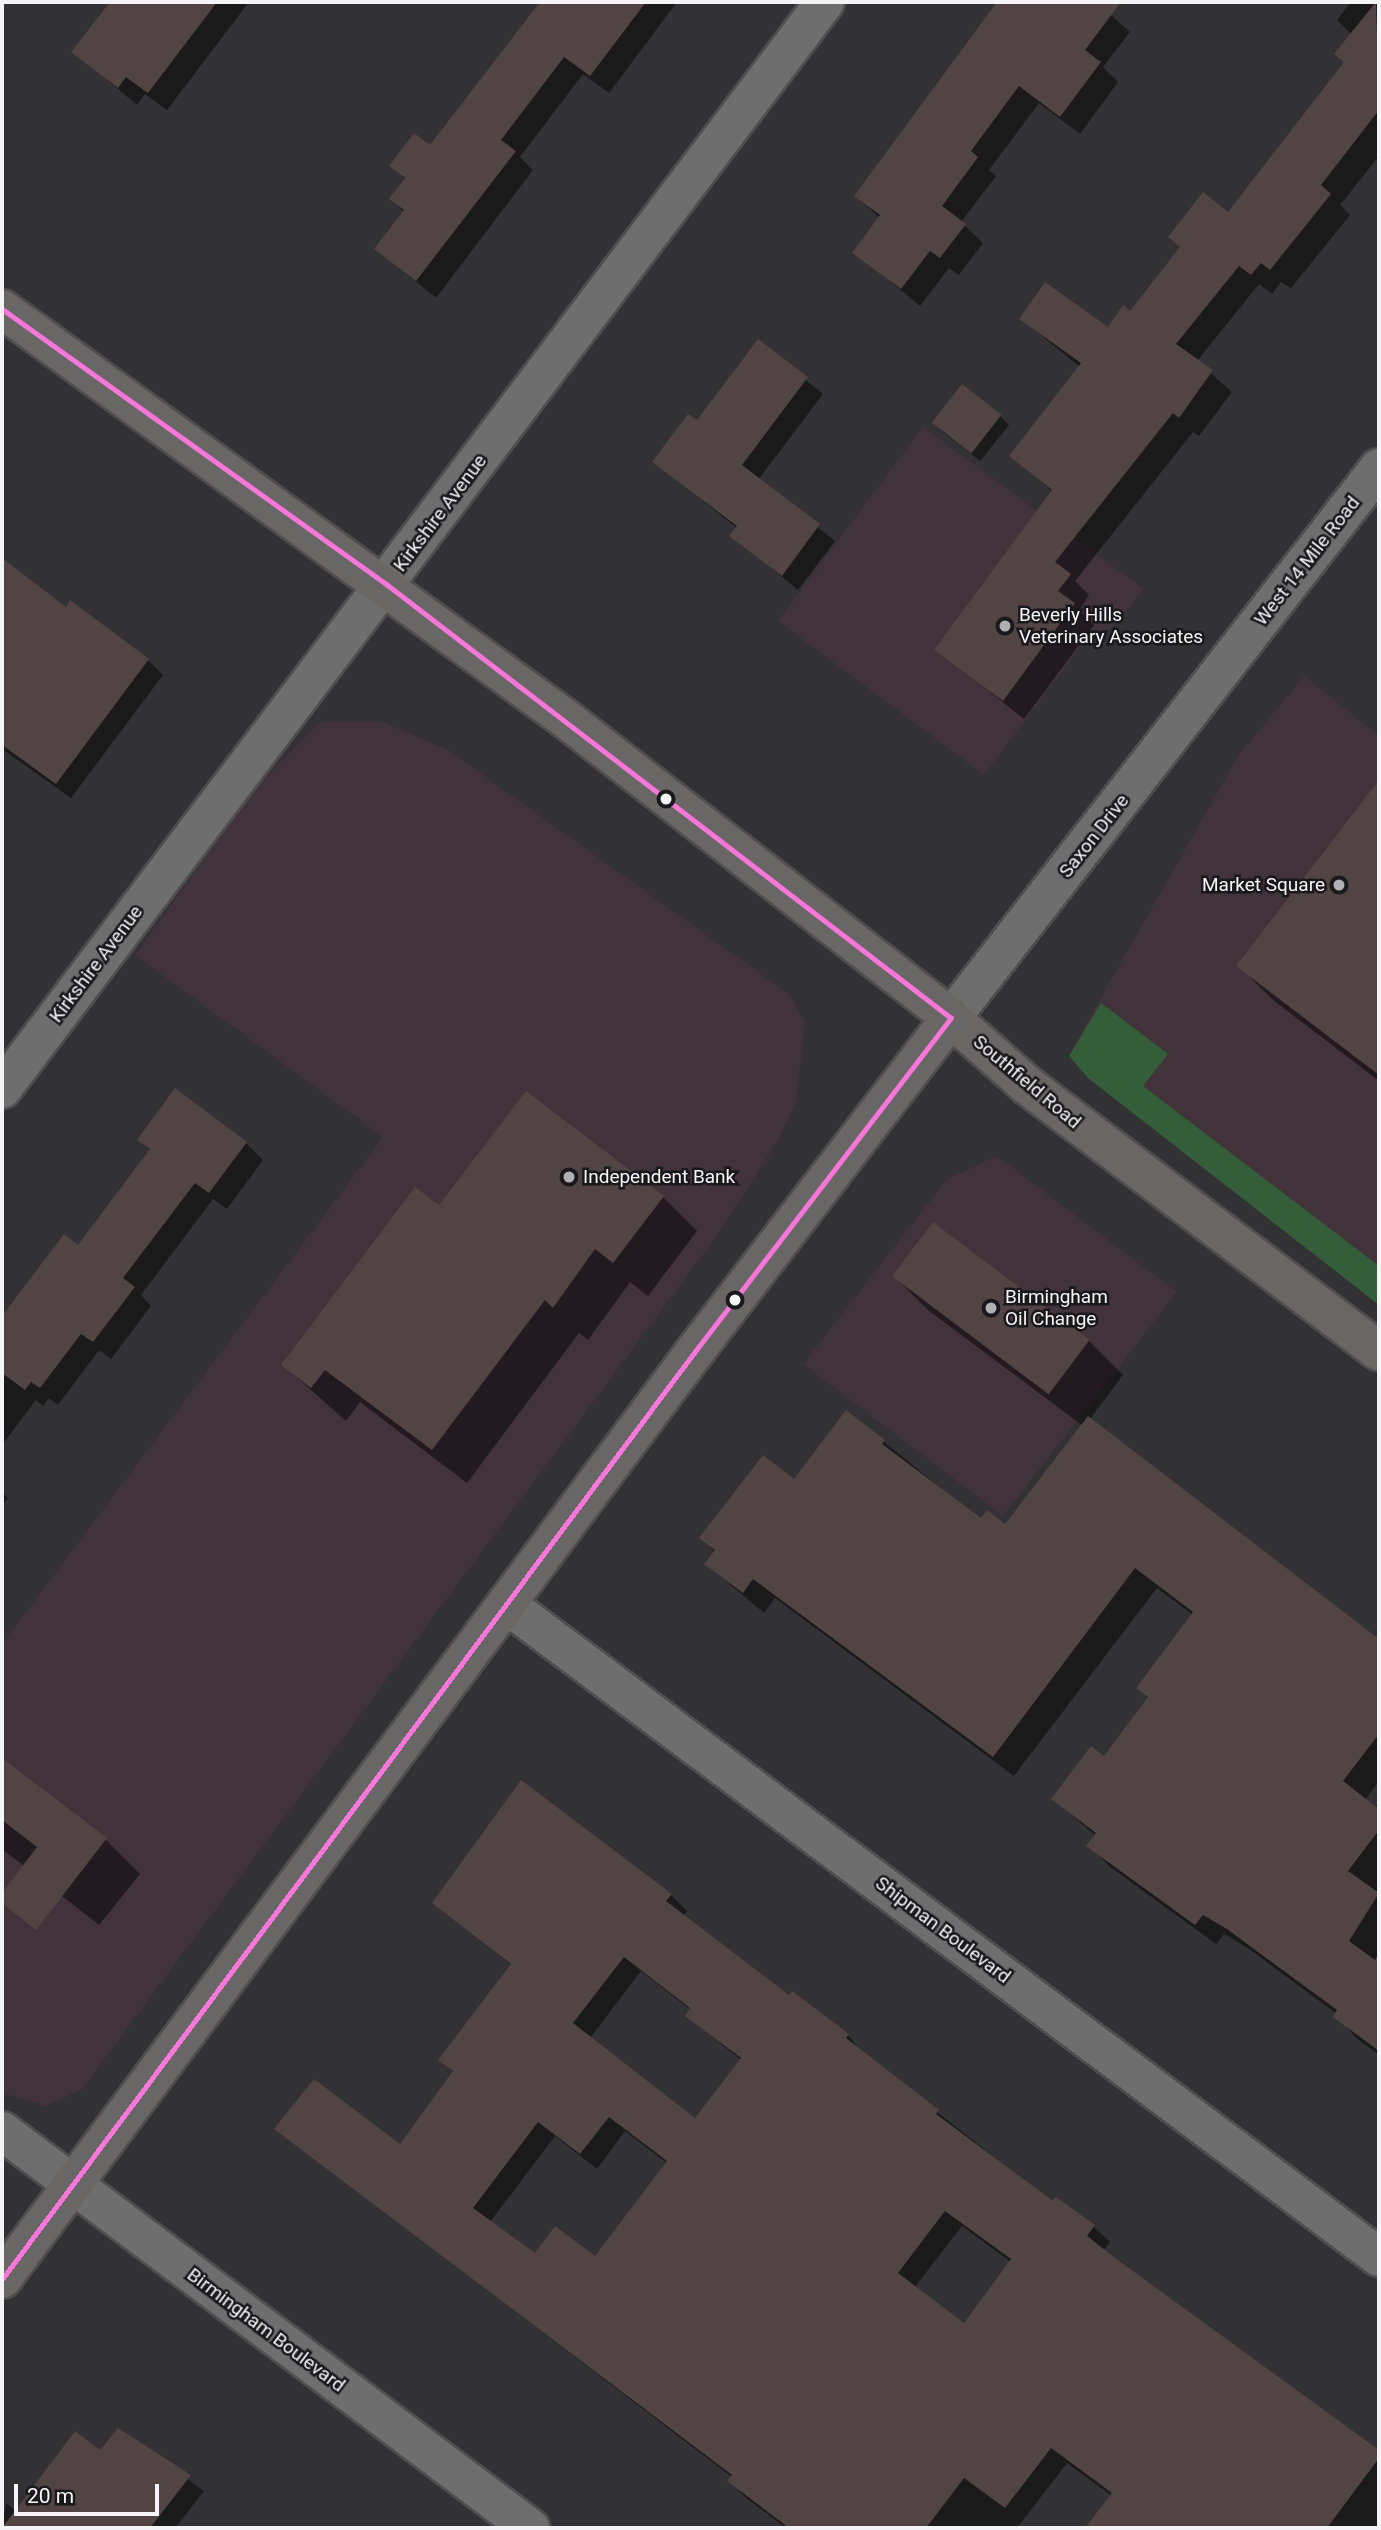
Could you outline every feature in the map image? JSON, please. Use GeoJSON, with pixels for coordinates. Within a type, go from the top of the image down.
{"type":"FeatureCollection","features":[{"type":"Feature","properties":{"kind":"main road","name":"Southfield Road"},"geometry":{"type":"LineString","coordinates":[[2,309],[386,584],[951,1018],[1046,1099],[1379,1352]]}},
{"type":"Feature","properties":{"kind":"main road"},"geometry":{"type":"LineString","coordinates":[[2,2279],[506,1604],[951,1018]]}},
{"type":"Feature","properties":{"kind":"street","name":"Kirkshire Avenue"},"geometry":{"type":"LineString","coordinates":[[2,1089],[825,2]]}},
{"type":"Feature","properties":{"kind":"street","name":"West 14 Mile Road"},"geometry":{"type":"LineString","coordinates":[[1234,653],[1379,468]]}},
{"type":"Feature","properties":{"kind":"street","name":"Saxon Drive"},"geometry":{"type":"LineString","coordinates":[[951,1018],[1234,653]]}},
{"type":"Feature","properties":{"kind":"street","name":"Shipman Boulevard"},"geometry":{"type":"LineString","coordinates":[[506,1604],[1379,2257]]}},
{"type":"Feature","properties":{"kind":"street","name":"Birmingham Boulevard"},"geometry":{"type":"LineString","coordinates":[[2,2131],[530,2528]]}},
{"type":"Feature","properties":{"kind":"shaded area"},"geometry":{"type":"Polygon","coordinates":[[[923,427],[1144,589],[1114,625],[1084,642],[984,775],[778,621],[923,427]]]}},
{"type":"Feature","properties":{"kind":"shaded area"},"geometry":{"type":"Polygon","coordinates":[[[1304,676],[1379,736],[1379,1279],[1074,1045],[1238,756],[1304,676]]]}},
{"type":"Feature","properties":{"kind":"shaded area"},"geometry":{"type":"Polygon","coordinates":[[[320,722],[383,722],[448,750],[789,994],[805,1023],[796,1102],[778,1141],[710,1245],[82,2089],[46,2106],[2,2093],[2,1644],[383,1137],[135,955],[254,789],[320,722]]]}},
{"type":"Feature","properties":{"kind":"shaded area"},"geometry":{"type":"Polygon","coordinates":[[[997,1156],[1177,1292],[1003,1516],[803,1364],[947,1179],[997,1156]]]}},
{"type":"Feature","properties":{"kind":"green space"},"geometry":{"type":"Polygon","coordinates":[[[1101,1003],[1168,1054],[1143,1086],[1379,1266],[1379,1305],[1088,1078],[1069,1056],[1101,1003]]]}},
{"type":"Feature","properties":{"kind":"building"},"geometry":{"type":"Polygon","coordinates":[[[110,2],[217,2],[148,93],[126,77],[118,88],[71,52],[110,2]]]}},
{"type":"Feature","properties":{"kind":"building"},"geometry":{"type":"Polygon","coordinates":[[[540,2],[646,2],[590,76],[564,57],[501,140],[516,151],[416,281],[374,249],[404,210],[389,199],[405,178],[389,166],[414,133],[430,145],[540,2]]]}},
{"type":"Feature","properties":{"kind":"building"},"geometry":{"type":"Polygon","coordinates":[[[997,2],[1121,2],[1085,50],[1101,62],[1060,117],[1019,86],[971,151],[978,157],[942,206],[966,224],[940,258],[930,251],[901,289],[852,253],[880,215],[854,196],[997,2]]]}},
{"type":"Feature","properties":{"kind":"building"},"geometry":{"type":"Polygon","coordinates":[[[1376,2],[1379,110],[1321,185],[1331,194],[1270,270],[1261,263],[1251,275],[1239,266],[1176,344],[1213,370],[1179,418],[1173,413],[1055,562],[1071,574],[1058,591],[1075,603],[1003,701],[934,650],[1052,490],[1009,456],[1081,363],[1019,319],[1045,282],[1108,327],[1123,305],[1130,311],[1180,247],[1168,237],[1203,192],[1228,212],[1344,62],[1334,54],[1376,2]]]}},
{"type":"Feature","properties":{"kind":"building"},"geometry":{"type":"Polygon","coordinates":[[[758,339],[808,377],[742,465],[820,524],[782,576],[729,536],[737,526],[652,462],[688,414],[697,420],[758,339]]]}},
{"type":"Feature","properties":{"kind":"building"},"geometry":{"type":"Polygon","coordinates":[[[962,384],[1001,415],[971,453],[932,423],[962,384]]]}},
{"type":"Feature","properties":{"kind":"building"},"geometry":{"type":"Polygon","coordinates":[[[2,558],[66,607],[70,600],[149,659],[56,784],[2,745],[2,558]]]}},
{"type":"Feature","properties":{"kind":"building","name":"Market Square"},"geometry":{"type":"Polygon","coordinates":[[[1379,780],[1379,1075],[1236,966],[1379,780]]]}},
{"type":"Feature","properties":{"kind":"building"},"geometry":{"type":"Polygon","coordinates":[[[175,1088],[247,1142],[209,1193],[195,1183],[123,1278],[135,1287],[93,1342],[81,1334],[40,1388],[31,1382],[25,1390],[2,1373],[2,1316],[64,1234],[78,1245],[150,1149],[137,1140],[175,1088]]]}},
{"type":"Feature","properties":{"kind":"building"},"geometry":{"type":"Polygon","coordinates":[[[526,1091],[664,1196],[613,1263],[595,1249],[553,1308],[545,1300],[432,1450],[325,1370],[311,1388],[281,1365],[415,1187],[439,1205],[526,1091]]]}},
{"type":"Feature","properties":{"kind":"building","name":"Birmingham Oil Change"},"geometry":{"type":"Polygon","coordinates":[[[933,1222],[1090,1340],[1049,1394],[892,1276],[933,1222]]]}},
{"type":"Feature","properties":{"kind":"building"},"geometry":{"type":"Polygon","coordinates":[[[846,1410],[885,1440],[882,1444],[981,1518],[987,1510],[1005,1524],[1088,1416],[1379,1639],[1379,1734],[1343,1781],[1379,1809],[1379,1830],[1348,1871],[1379,1893],[1349,1941],[1375,1960],[1379,1953],[1379,2051],[1333,2017],[1337,2010],[1227,1929],[1203,1915],[1195,1925],[1086,1846],[1096,1833],[1051,1799],[1091,1746],[1104,1756],[1148,1697],[1136,1688],[1193,1612],[1135,1568],[993,1757],[753,1579],[743,1593],[704,1564],[715,1550],[699,1538],[763,1455],[794,1479],[846,1410]]]}},
{"type":"Feature","properties":{"kind":"building"},"geometry":{"type":"Polygon","coordinates":[[[2,1758],[107,1838],[36,1930],[2,1903],[2,1893],[37,1847],[2,1820],[2,1758]]]}},
{"type":"Feature","properties":{"kind":"building"},"geometry":{"type":"Polygon","coordinates":[[[521,1780],[672,1894],[666,1901],[789,1995],[792,1991],[849,2034],[846,2038],[939,2110],[936,2114],[1053,2201],[1056,2197],[1095,2225],[1087,2236],[1379,2450],[1379,2458],[1327,2528],[1085,2528],[1112,2493],[1051,2448],[1005,2508],[964,2478],[926,2528],[789,2528],[727,2481],[732,2475],[274,2129],[314,2079],[400,2144],[453,2071],[438,2060],[511,1964],[432,1903],[521,1780]],[[624,1957],[573,2023],[695,2118],[741,2058],[685,2016],[690,2008],[624,1957]],[[609,2117],[580,2154],[538,2122],[473,2208],[535,2253],[555,2226],[595,2256],[667,2161],[609,2117]],[[945,2211],[898,2273],[964,2323],[1011,2259],[945,2211]]]}},
{"type":"Feature","properties":{"kind":"building"},"geometry":{"type":"Polygon","coordinates":[[[118,2428],[191,2475],[150,2528],[2,2528],[75,2431],[100,2450],[118,2428]]]}},
{"type":"Feature","properties":{"kind":"transit line"},"geometry":{"type":"LineString","coordinates":[[2,309],[386,584],[951,1018]]}},
{"type":"Feature","properties":{"kind":"transit line"},"geometry":{"type":"LineString","coordinates":[[2,2279],[696,1350],[951,1018]]}},
{"type":"Feature","properties":{"kind":"place","name":"Beverly Hills Veterinary Associates"},"geometry":{"type":"Point","coordinates":[1005,626]}},
{"type":"Feature","properties":{"kind":"place","name":"Market Square"},"geometry":{"type":"Point","coordinates":[1339,885]}},
{"type":"Feature","properties":{"kind":"place","name":"Independent Bank"},"geometry":{"type":"Point","coordinates":[569,1177]}},
{"type":"Feature","properties":{"kind":"place","name":"Birmingham Oil Change"},"geometry":{"type":"Point","coordinates":[991,1308]}}]}
